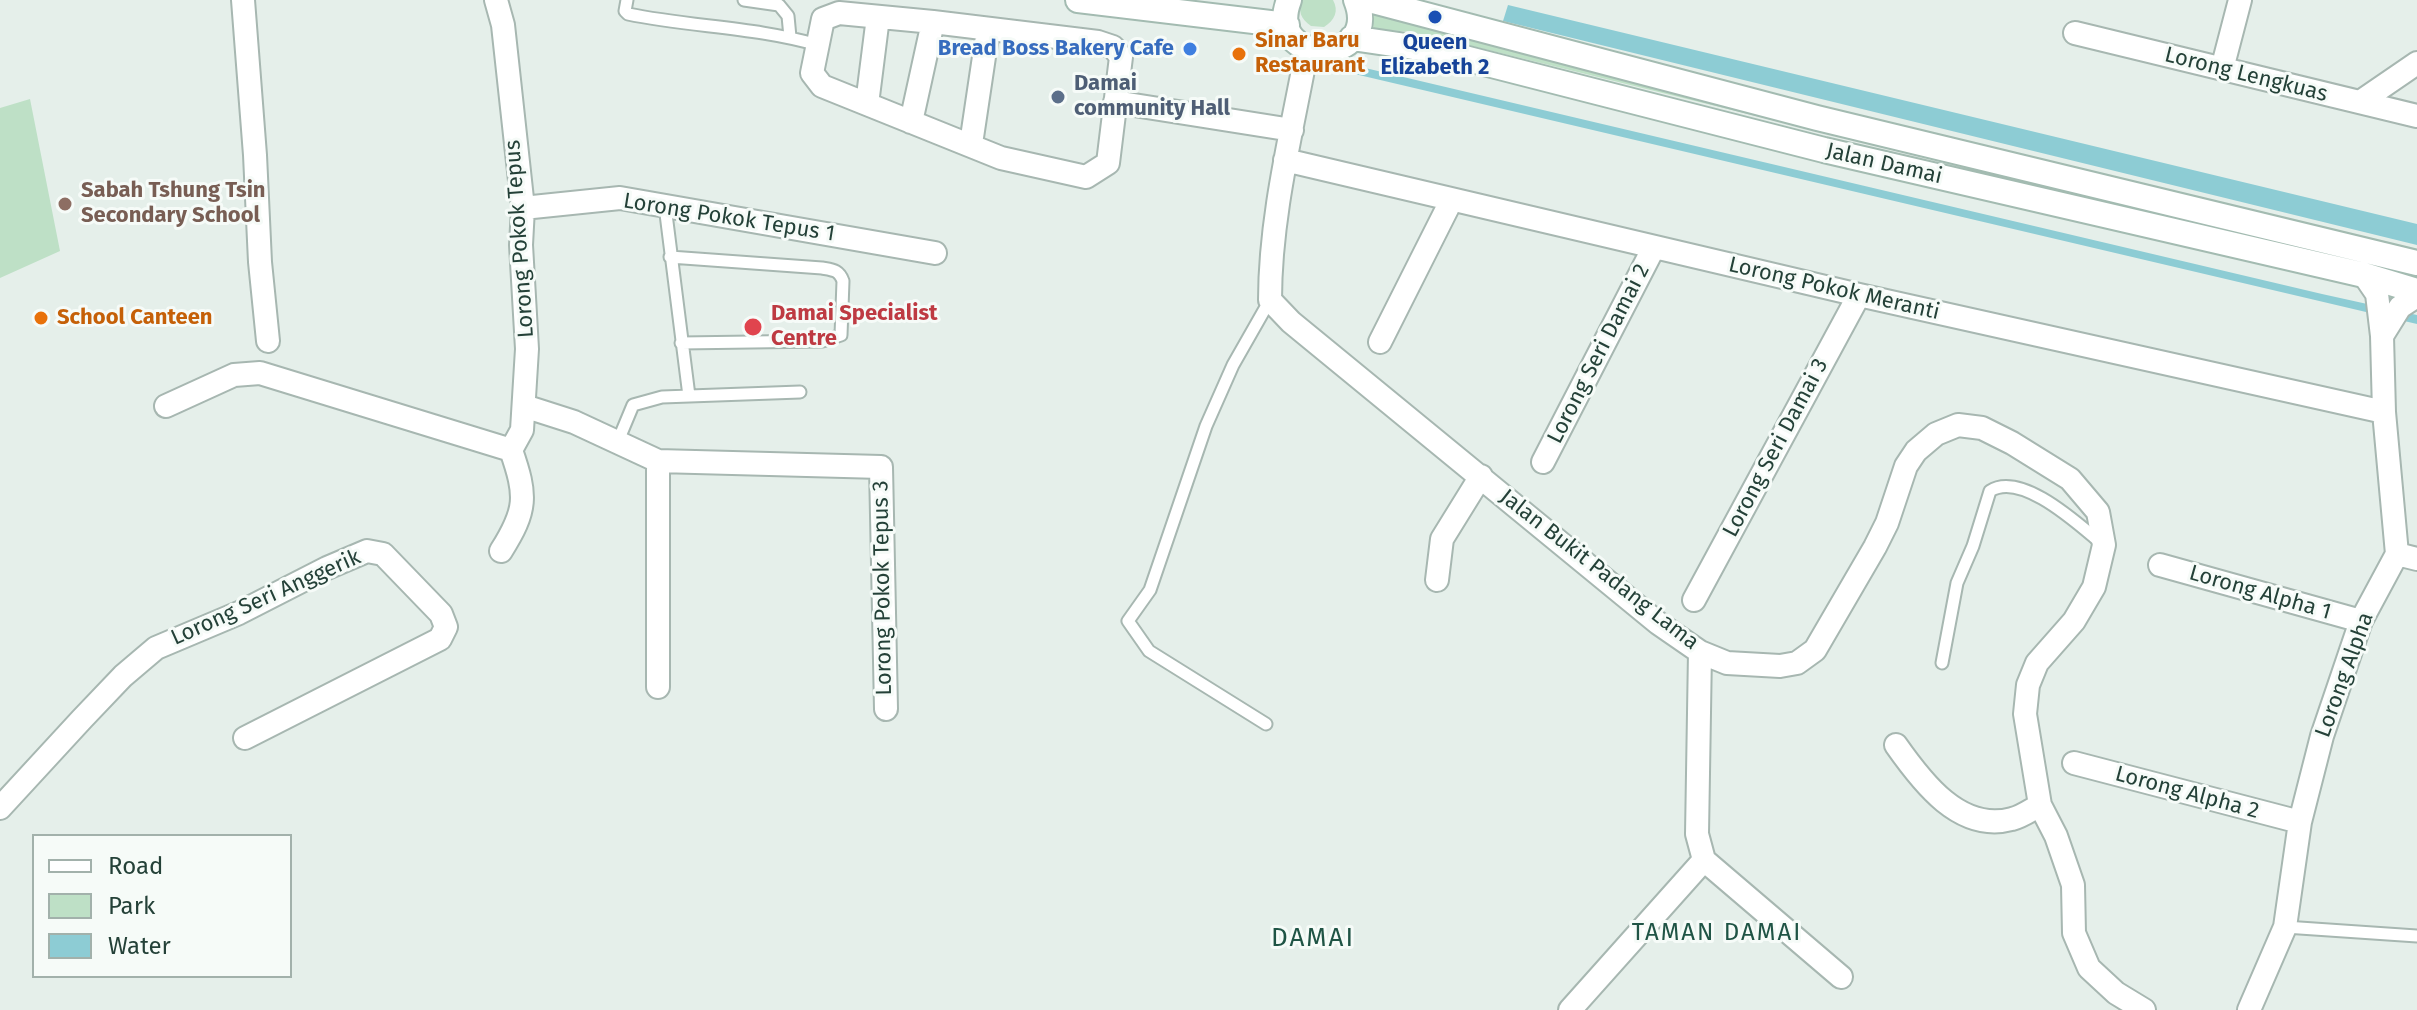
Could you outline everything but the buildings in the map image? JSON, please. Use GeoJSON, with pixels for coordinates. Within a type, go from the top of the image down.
{"type":"FeatureCollection","features":[{"type":"Feature","properties":{"kind":"main road"},"geometry":{"type":"LineString","coordinates":[[1078,0],[1287,25]]}},
{"type":"Feature","properties":{"kind":"main road"},"geometry":{"type":"LineString","coordinates":[[1289,0],[1287,25],[1298,43],[1319,52],[1343,47],[1352,38],[1359,17],[1356,0]]}},
{"type":"Feature","properties":{"kind":"main road","name":"Jalan Damai"},"geometry":{"type":"LineString","coordinates":[[1369,0],[1817,118],[2417,263]]}},
{"type":"Feature","properties":{"kind":"main road","name":"Jalan Damai"},"geometry":{"type":"LineString","coordinates":[[1352,38],[1433,50],[1824,150],[2364,275],[2417,293]]}},
{"type":"Feature","properties":{"kind":"street"},"geometry":{"type":"LineString","coordinates":[[243,0],[268,341]]}},
{"type":"Feature","properties":{"kind":"street","name":"Lorong Pokok Tepus"},"geometry":{"type":"LineString","coordinates":[[496,0],[503,25],[523,208],[521,245],[527,349],[522,430],[511,450]]}},
{"type":"Feature","properties":{"kind":"street","name":"Lorong Pokok Tepus"},"geometry":{"type":"LineString","coordinates":[[503,25],[510,0]]}},
{"type":"Feature","properties":{"kind":"street"},"geometry":{"type":"LineString","coordinates":[[2222,69],[2240,0]]}},
{"type":"Feature","properties":{"kind":"street"},"geometry":{"type":"LineString","coordinates":[[839,13],[933,22],[1098,42],[1113,47],[1121,57],[1108,163],[1086,177],[1001,158],[822,86],[812,73],[823,19],[839,13]]}},
{"type":"Feature","properties":{"kind":"street"},"geometry":{"type":"LineString","coordinates":[[867,104],[878,17]]}},
{"type":"Feature","properties":{"kind":"street"},"geometry":{"type":"LineString","coordinates":[[911,122],[933,22]]}},
{"type":"Feature","properties":{"kind":"street"},"geometry":{"type":"LineString","coordinates":[[971,144],[988,30]]}},
{"type":"Feature","properties":{"kind":"street","name":"Lorong Lengkuas"},"geometry":{"type":"LineString","coordinates":[[2075,33],[2417,116]]}},
{"type":"Feature","properties":{"kind":"street"},"geometry":{"type":"LineString","coordinates":[[1270,300],[1285,160],[1307,49]]}},
{"type":"Feature","properties":{"kind":"street"},"geometry":{"type":"LineString","coordinates":[[2360,102],[2417,63]]}},
{"type":"Feature","properties":{"kind":"street"},"geometry":{"type":"LineString","coordinates":[[1115,102],[1292,130]]}},
{"type":"Feature","properties":{"kind":"street","name":"Lorong Pokok Meranti"},"geometry":{"type":"LineString","coordinates":[[1285,160],[1859,295],[2384,412]]}},
{"type":"Feature","properties":{"kind":"street","name":"Lorong Pokok Tepus 1"},"geometry":{"type":"LineString","coordinates":[[523,208],[620,198],[935,253]]}},
{"type":"Feature","properties":{"kind":"street"},"geometry":{"type":"LineString","coordinates":[[1380,342],[1451,201]]}},
{"type":"Feature","properties":{"kind":"street","name":"Lorong Seri Damai 2"},"geometry":{"type":"LineString","coordinates":[[1543,462],[1654,247]]}},
{"type":"Feature","properties":{"kind":"street","name":"Lorong Alpha"},"geometry":{"type":"LineString","coordinates":[[2249,1010],[2285,927],[2300,822],[2322,736],[2361,621],[2407,557],[2384,412],[2382,336],[2377,294],[2364,275]]}},
{"type":"Feature","properties":{"kind":"street"},"geometry":{"type":"LineString","coordinates":[[2382,336],[2400,307],[2417,293]]}},
{"type":"Feature","properties":{"kind":"street","name":"Lorong Seri Damai 3"},"geometry":{"type":"LineString","coordinates":[[1694,600],[1859,295]]}},
{"type":"Feature","properties":{"kind":"street","name":"Jalan Bukit Padang Lama"},"geometry":{"type":"LineString","coordinates":[[1270,300],[1291,322],[1658,623],[1700,652],[1727,663],[1780,666],[1797,663],[1815,650],[1875,547],[1911,458],[1936,434],[1958,425],[1982,428],[2070,479],[2098,512],[2104,545],[2094,587],[2074,621],[2037,663],[2028,685],[2025,714],[2040,805],[2056,836],[2073,885],[2074,933],[2089,968],[2116,993],[2144,1010]]}},
{"type":"Feature","properties":{"kind":"street"},"geometry":{"type":"LineString","coordinates":[[166,406],[234,375],[260,373],[511,450],[523,484],[523,498],[517,526],[501,551]]}},
{"type":"Feature","properties":{"kind":"street"},"geometry":{"type":"LineString","coordinates":[[524,406],[574,422],[658,461],[658,687]]}},
{"type":"Feature","properties":{"kind":"street","name":"Lorong Pokok Tepus 3"},"geometry":{"type":"LineString","coordinates":[[658,461],[881,467],[886,709]]}},
{"type":"Feature","properties":{"kind":"street"},"geometry":{"type":"LineString","coordinates":[[1437,580],[1442,539],[1481,476]]}},
{"type":"Feature","properties":{"kind":"street","name":"Lorong Seri Anggerik"},"geometry":{"type":"LineString","coordinates":[[0,808],[123,676],[156,648],[239,613],[327,568],[367,551],[383,554],[441,614],[446,627],[440,639],[245,738]]}},
{"type":"Feature","properties":{"kind":"street","name":"Lorong Alpha 1"},"geometry":{"type":"LineString","coordinates":[[2160,565],[2361,621]]}},
{"type":"Feature","properties":{"kind":"street"},"geometry":{"type":"LineString","coordinates":[[1700,652],[1697,834],[1704,860],[1841,977]]}},
{"type":"Feature","properties":{"kind":"street"},"geometry":{"type":"LineString","coordinates":[[1896,745],[1920,779],[1953,809],[1988,823],[2014,819],[2040,805]]}},
{"type":"Feature","properties":{"kind":"street","name":"Lorong Alpha 2"},"geometry":{"type":"LineString","coordinates":[[2074,763],[2300,822]]}},
{"type":"Feature","properties":{"kind":"street"},"geometry":{"type":"LineString","coordinates":[[1570,1010],[1704,860]]}},
{"type":"Feature","properties":{"kind":"lane"},"geometry":{"type":"LineString","coordinates":[[627,0],[625,11],[628,14],[671,23],[790,37],[818,45]]}},
{"type":"Feature","properties":{"kind":"lane"},"geometry":{"type":"LineString","coordinates":[[744,0],[779,5],[788,16],[790,37]]}},
{"type":"Feature","properties":{"kind":"lane"},"geometry":{"type":"LineString","coordinates":[[665,206],[689,396]]}},
{"type":"Feature","properties":{"kind":"lane"},"geometry":{"type":"LineString","coordinates":[[670,257],[822,268],[834,270],[843,281],[841,335],[835,338],[823,341],[681,343]]}},
{"type":"Feature","properties":{"kind":"lane"},"geometry":{"type":"LineString","coordinates":[[1266,724],[1149,651],[1128,621],[1150,590],[1206,426],[1233,365],[1270,300]]}},
{"type":"Feature","properties":{"kind":"lane"},"geometry":{"type":"LineString","coordinates":[[618,441],[633,405],[662,397],[800,392]]}},
{"type":"Feature","properties":{"kind":"lane"},"geometry":{"type":"LineString","coordinates":[[1942,663],[1957,583],[1973,546],[1990,491],[2006,485],[2052,502],[2104,545]]}},
{"type":"Feature","properties":{"kind":"lane"},"geometry":{"type":"LineString","coordinates":[[2285,927],[2417,936]]}},
{"type":"Feature","properties":{"kind":"green space"},"geometry":{"type":"Polygon","coordinates":[[[1303,0],[1333,0],[1336,12],[1324,27],[1311,26],[1301,14],[1303,0]]]}},
{"type":"Feature","properties":{"kind":"green space"},"geometry":{"type":"Polygon","coordinates":[[[1368,8],[2417,271],[2417,279],[1468,45],[1412,32],[1361,28],[1368,8]]]}},
{"type":"Feature","properties":{"kind":"green space"},"geometry":{"type":"Polygon","coordinates":[[[30,99],[60,251],[0,278],[0,108],[30,99]]]}},
{"type":"Feature","properties":{"kind":"water"},"geometry":{"type":"Polygon","coordinates":[[[1508,5],[2417,224],[2417,245],[1503,21],[1508,5]]]}},
{"type":"Feature","properties":{"kind":"water"},"geometry":{"type":"Polygon","coordinates":[[[1344,63],[2417,315],[2417,324],[1342,71],[1344,63]]]}},
{"type":"Feature","properties":{"kind":"place","name":"Queen Elizabeth 2"},"geometry":{"type":"Point","coordinates":[1435,17]}},
{"type":"Feature","properties":{"kind":"place","name":"Bread Boss Bakery Cafe"},"geometry":{"type":"Point","coordinates":[1190,49]}},
{"type":"Feature","properties":{"kind":"place","name":"Sinar Baru Restaurant"},"geometry":{"type":"Point","coordinates":[1239,54]}},
{"type":"Feature","properties":{"kind":"place","name":"Damai community Hall"},"geometry":{"type":"Point","coordinates":[1058,97]}},
{"type":"Feature","properties":{"kind":"place","name":"Sabah Tshung Tsin Secondary School"},"geometry":{"type":"Point","coordinates":[65,204]}},
{"type":"Feature","properties":{"kind":"place","name":"School Canteen"},"geometry":{"type":"Point","coordinates":[41,318]}},
{"type":"Feature","properties":{"kind":"place","name":"Damai Specialist Centre"},"geometry":{"type":"Point","coordinates":[753,327]}},
{"type":"Feature","properties":{"kind":"district","name":"TAMAN DAMAI"},"geometry":{"type":"Point","coordinates":[1717,933]}},
{"type":"Feature","properties":{"kind":"district","name":"DAMAI"},"geometry":{"type":"Point","coordinates":[1313,939]}}]}
